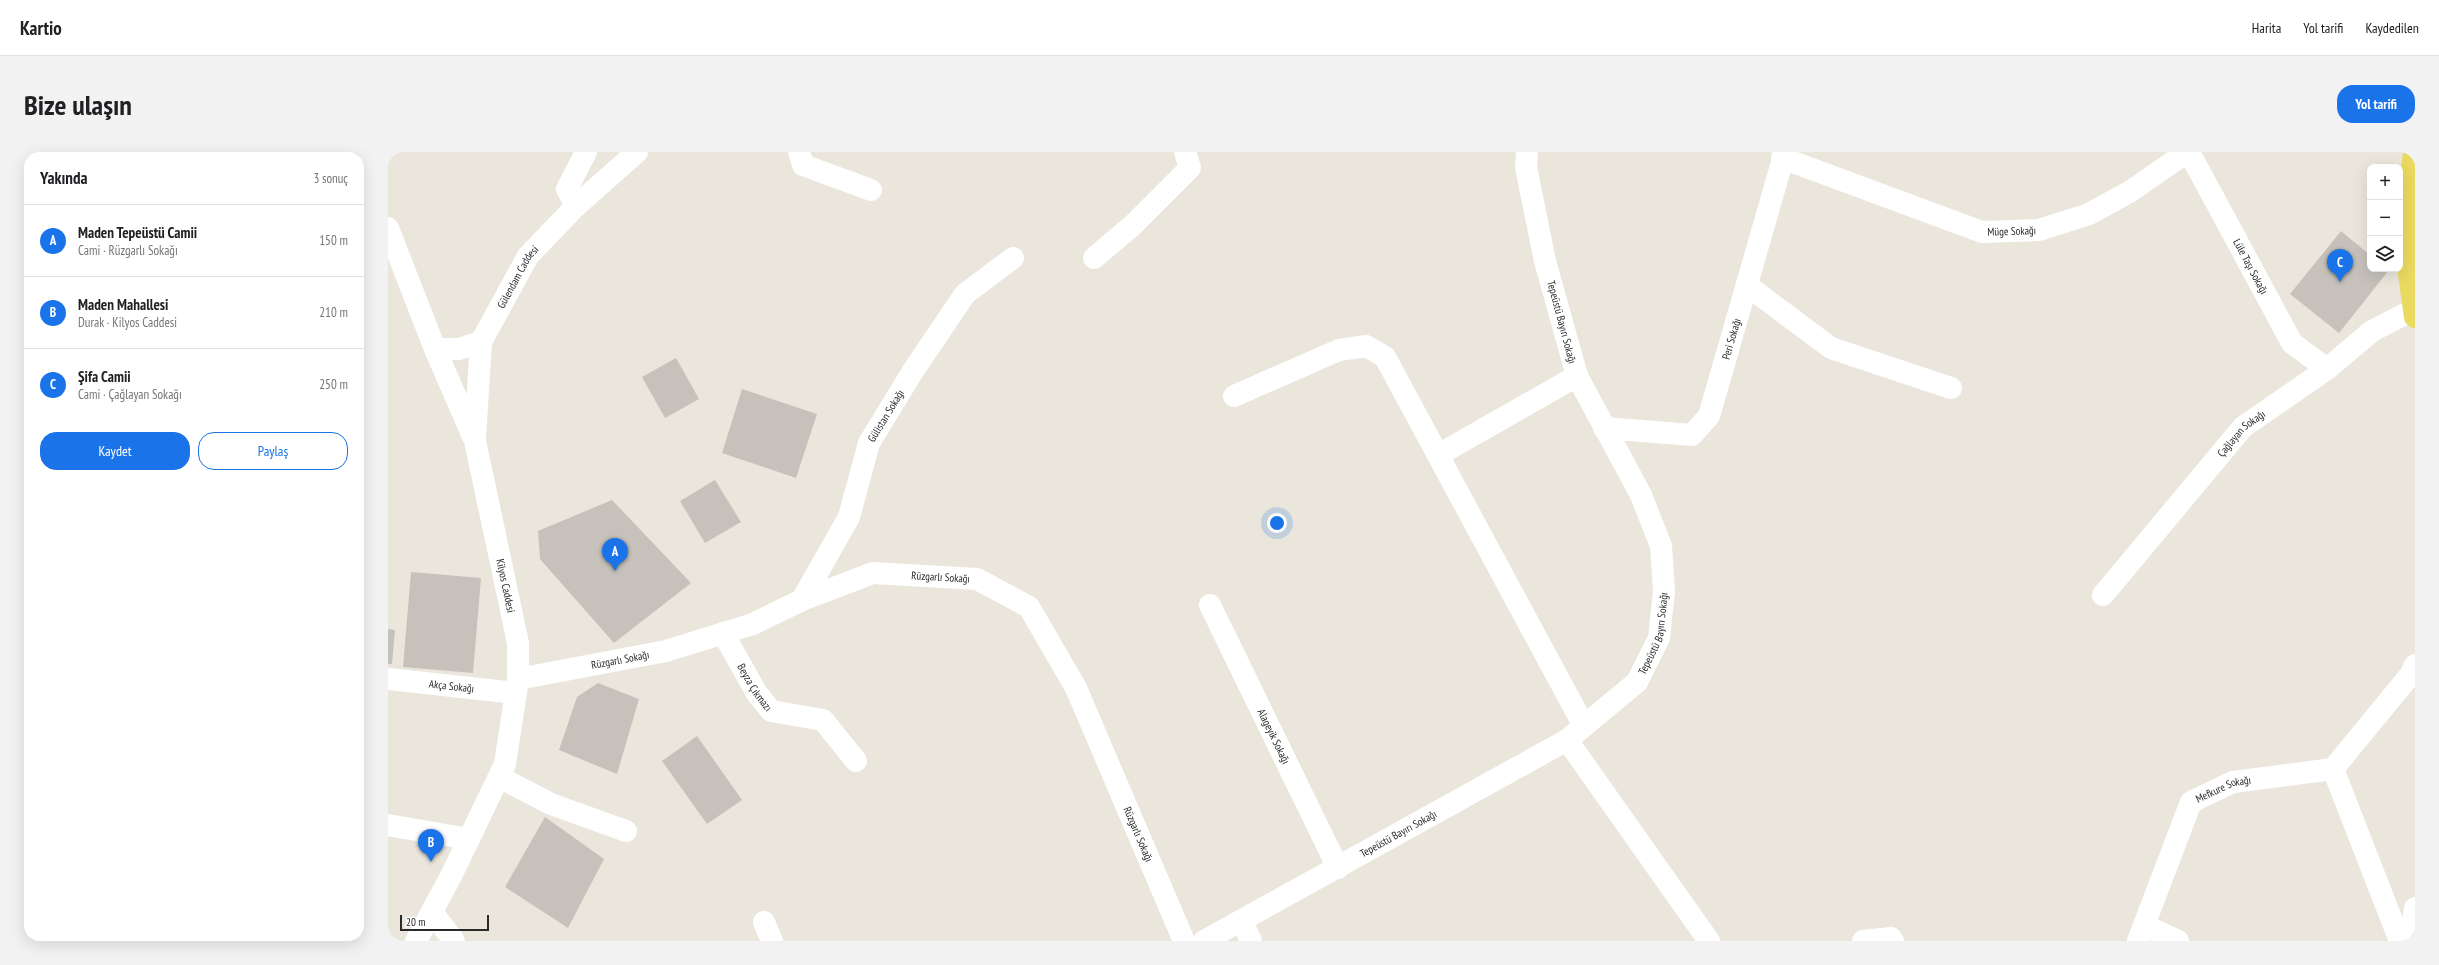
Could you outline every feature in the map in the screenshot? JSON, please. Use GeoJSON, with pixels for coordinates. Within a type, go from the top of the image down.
{"type":"FeatureCollection","features":[{"type":"Feature","properties":{"kind":"main road"},"geometry":{"type":"LineString","coordinates":[[2414,152],[2404,238],[2414,314]]}},
{"type":"Feature","properties":{"kind":"street"},"geometry":{"type":"LineString","coordinates":[[576,206],[567,189],[586,152]]}},
{"type":"Feature","properties":{"kind":"street","name":"Gülendam Caddesi"},"geometry":{"type":"LineString","coordinates":[[475,441],[481,342],[528,256],[576,206],[637,152]]}},
{"type":"Feature","properties":{"kind":"street"},"geometry":{"type":"LineString","coordinates":[[799,152],[803,165],[871,190]]}},
{"type":"Feature","properties":{"kind":"street"},"geometry":{"type":"LineString","coordinates":[[1094,258],[1133,224],[1190,168],[1185,152]]}},
{"type":"Feature","properties":{"kind":"street","name":"Tepeüstü Bayırı Sokağı"},"geometry":{"type":"LineString","coordinates":[[1204,941],[1567,740],[1638,682],[1659,638],[1664,591],[1661,546],[1641,495],[1576,376],[1545,261],[1526,167],[1527,152]]}},
{"type":"Feature","properties":{"kind":"street","name":"Müge Sokağı"},"geometry":{"type":"LineString","coordinates":[[1784,155],[1982,232],[2039,230],[2089,214],[2131,191],[2188,152]]}},
{"type":"Feature","properties":{"kind":"street","name":"Lüle Taşı Sokağı"},"geometry":{"type":"LineString","coordinates":[[2188,152],[2292,343],[2327,369]]}},
{"type":"Feature","properties":{"kind":"street","name":"Peri Sokağı"},"geometry":{"type":"LineString","coordinates":[[1604,428],[1692,435],[1709,416],[1748,286],[1784,155]]}},
{"type":"Feature","properties":{"kind":"street","name":"Kilyos Caddesi"},"geometry":{"type":"LineString","coordinates":[[388,228],[435,349],[475,441],[518,643],[517,686],[505,764],[469,839],[416,941]]}},
{"type":"Feature","properties":{"kind":"street","name":"Gülistan Sokağı"},"geometry":{"type":"LineString","coordinates":[[802,600],[849,517],[869,443],[912,371],[965,294],[1013,258]]}},
{"type":"Feature","properties":{"kind":"street"},"geometry":{"type":"LineString","coordinates":[[1748,286],[1831,348],[1950,388]]}},
{"type":"Feature","properties":{"kind":"street","name":"Çağlayan Sokağı"},"geometry":{"type":"LineString","coordinates":[[2103,595],[2243,427],[2327,369],[2372,331],[2414,314]]}},
{"type":"Feature","properties":{"kind":"street"},"geometry":{"type":"LineString","coordinates":[[435,349],[459,349],[481,342]]}},
{"type":"Feature","properties":{"kind":"street"},"geometry":{"type":"LineString","coordinates":[[1234,396],[1339,350],[1366,346],[1385,357],[1584,726]]}},
{"type":"Feature","properties":{"kind":"street"},"geometry":{"type":"LineString","coordinates":[[1438,455],[1576,376]]}},
{"type":"Feature","properties":{"kind":"street","name":"Rüzgarlı Sokağı"},"geometry":{"type":"LineString","coordinates":[[517,686],[666,651],[753,624],[802,600],[873,573],[977,579],[1029,607],[1076,688],[1184,941]]}},
{"type":"Feature","properties":{"kind":"street","name":"Alageyik Sokağı"},"geometry":{"type":"LineString","coordinates":[[1210,605],[1338,868]]}},
{"type":"Feature","properties":{"kind":"street","name":"Beyza Çıkmazı"},"geometry":{"type":"LineString","coordinates":[[723,633],[756,692],[770,711],[823,720],[856,761]]}},
{"type":"Feature","properties":{"kind":"street"},"geometry":{"type":"LineString","coordinates":[[2400,941],[2332,769],[2411,674],[2415,665]]}},
{"type":"Feature","properties":{"kind":"street","name":"Akça Sokağı"},"geometry":{"type":"LineString","coordinates":[[388,678],[517,686]]}},
{"type":"Feature","properties":{"kind":"street"},"geometry":{"type":"LineString","coordinates":[[1567,740],[1709,941]]}},
{"type":"Feature","properties":{"kind":"street","name":"Mefkure Sokağı"},"geometry":{"type":"LineString","coordinates":[[2141,933],[2191,802],[2233,782],[2332,769]]}},
{"type":"Feature","properties":{"kind":"street"},"geometry":{"type":"LineString","coordinates":[[499,777],[551,804],[626,830]]}},
{"type":"Feature","properties":{"kind":"street"},"geometry":{"type":"LineString","coordinates":[[388,825],[469,839]]}},
{"type":"Feature","properties":{"kind":"street"},"geometry":{"type":"LineString","coordinates":[[2410,941],[2415,908]]}},
{"type":"Feature","properties":{"kind":"street"},"geometry":{"type":"LineString","coordinates":[[432,912],[454,941]]}},
{"type":"Feature","properties":{"kind":"street"},"geometry":{"type":"LineString","coordinates":[[1242,921],[1251,941]]}},
{"type":"Feature","properties":{"kind":"street"},"geometry":{"type":"LineString","coordinates":[[2141,933],[2178,941]]}},
{"type":"Feature","properties":{"kind":"street"},"geometry":{"type":"LineString","coordinates":[[1863,941],[1891,938],[1893,941]]}},
{"type":"Feature","properties":{"kind":"building"},"geometry":{"type":"Polygon","coordinates":[[[2341,231],[2367,253],[2367,272],[2387,272],[2339,333],[2290,294],[2341,231]]]}},
{"type":"Feature","properties":{"kind":"building"},"geometry":{"type":"Polygon","coordinates":[[[676,358],[699,399],[665,418],[642,377],[676,358]]]}},
{"type":"Feature","properties":{"kind":"building"},"geometry":{"type":"Polygon","coordinates":[[[742,389],[817,414],[796,478],[722,453],[742,389]]]}},
{"type":"Feature","properties":{"kind":"building"},"geometry":{"type":"Polygon","coordinates":[[[715,480],[741,522],[705,543],[680,501],[715,480]]]}},
{"type":"Feature","properties":{"kind":"building"},"geometry":{"type":"Polygon","coordinates":[[[612,500],[691,583],[614,643],[540,559],[538,531],[612,500]]]}},
{"type":"Feature","properties":{"kind":"building"},"geometry":{"type":"Polygon","coordinates":[[[411,572],[481,578],[473,673],[403,667],[411,572]]]}},
{"type":"Feature","properties":{"kind":"building"},"geometry":{"type":"Polygon","coordinates":[[[388,629],[395,630],[392,664],[388,664],[388,629]]]}},
{"type":"Feature","properties":{"kind":"building"},"geometry":{"type":"Polygon","coordinates":[[[598,683],[639,699],[617,774],[559,750],[577,697],[598,683]]]}},
{"type":"Feature","properties":{"kind":"building"},"geometry":{"type":"Polygon","coordinates":[[[697,736],[742,800],[707,824],[662,761],[697,736]]]}},
{"type":"Feature","properties":{"kind":"building"},"geometry":{"type":"Polygon","coordinates":[[[545,817],[604,859],[568,928],[505,887],[545,817]]]}},
{"type":"Feature","properties":{"kind":"place","name":"Şifa Camii"},"geometry":{"type":"Point","coordinates":[2340,282]}},
{"type":"Feature","properties":{"kind":"place","name":"Maden Tepeüstü Camii"},"geometry":{"type":"Point","coordinates":[615,571]}},
{"type":"Feature","properties":{"kind":"place","name":"Maden Mahallesi"},"geometry":{"type":"Point","coordinates":[431,862]}}]}
